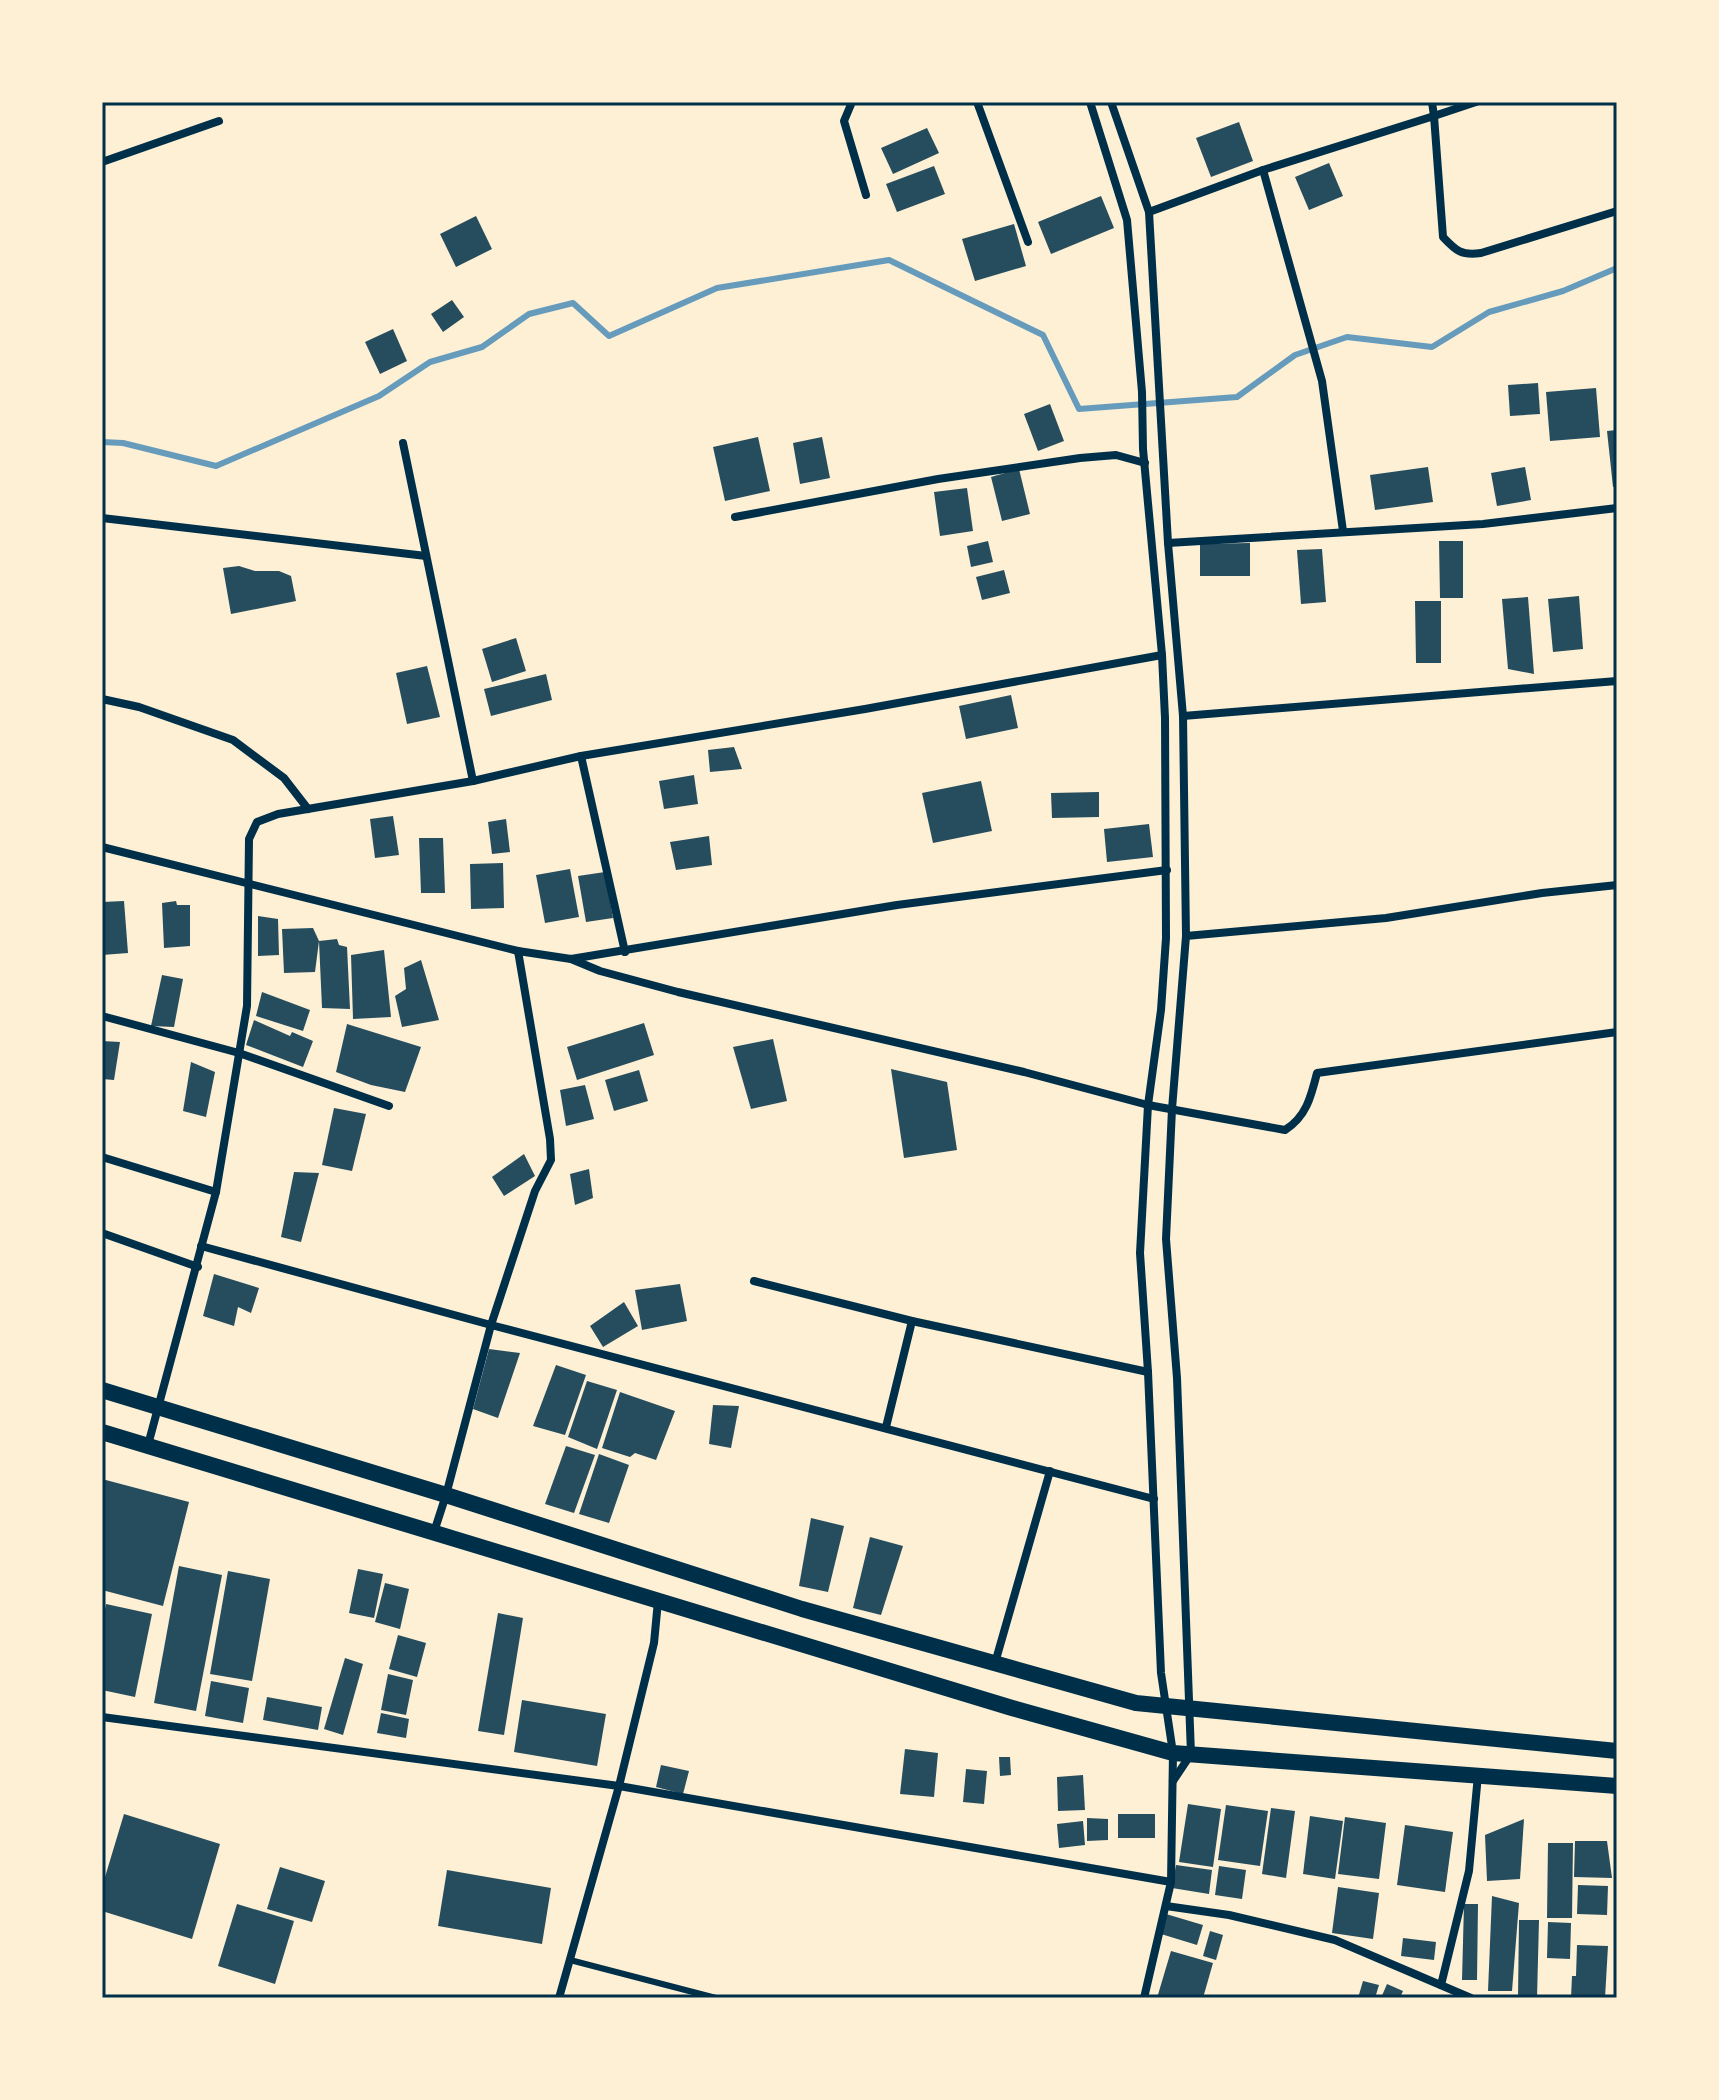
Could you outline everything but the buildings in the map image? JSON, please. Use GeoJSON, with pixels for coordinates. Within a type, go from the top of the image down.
{"type":"FeatureCollection","features":[{"type":"Feature","properties":{"kind":"main road"},"geometry":{"type":"LineString","coordinates":[[102,1390],[446,1495],[802,1609],[1136,1703],[1617,1751]]}},
{"type":"Feature","properties":{"kind":"main road"},"geometry":{"type":"LineString","coordinates":[[102,1432],[1012,1708],[1173,1753],[1617,1786]]}},
{"type":"Feature","properties":{"kind":"street"},"geometry":{"type":"LineString","coordinates":[[852,102],[844,121],[866,195]]}},
{"type":"Feature","properties":{"kind":"street"},"geometry":{"type":"LineString","coordinates":[[977,102],[1028,242]]}},
{"type":"Feature","properties":{"kind":"street"},"geometry":{"type":"LineString","coordinates":[[1090,102],[1127,220],[1142,392],[1143,449],[1162,655],[1167,870],[1161,1010],[1148,1105],[1140,1253],[1154,1499],[1156,1593],[1164,1705],[1173,1753],[1171,1882],[1144,1998]]}},
{"type":"Feature","properties":{"kind":"street"},"geometry":{"type":"LineString","coordinates":[[1111,102],[1149,212],[1168,543],[1183,716],[1186,936],[1172,1109],[1166,1239],[1177,1378],[1191,1754],[1172,1782]]}},
{"type":"Feature","properties":{"kind":"street"},"geometry":{"type":"LineString","coordinates":[[1432,102],[1443,237],[1456,251],[1465,255],[1481,253],[1617,211]]}},
{"type":"Feature","properties":{"kind":"street"},"geometry":{"type":"LineString","coordinates":[[1149,212],[1263,170],[1476,102]]}},
{"type":"Feature","properties":{"kind":"street"},"geometry":{"type":"LineString","coordinates":[[102,162],[219,121]]}},
{"type":"Feature","properties":{"kind":"street"},"geometry":{"type":"LineString","coordinates":[[1263,170],[1322,381],[1343,531]]}},
{"type":"Feature","properties":{"kind":"street"},"geometry":{"type":"LineString","coordinates":[[403,443],[473,781]]}},
{"type":"Feature","properties":{"kind":"street"},"geometry":{"type":"LineString","coordinates":[[735,517],[938,479],[1080,458],[1116,455],[1145,463]]}},
{"type":"Feature","properties":{"kind":"street"},"geometry":{"type":"LineString","coordinates":[[1168,543],[1483,524],[1617,508]]}},
{"type":"Feature","properties":{"kind":"street"},"geometry":{"type":"LineString","coordinates":[[102,518],[426,556]]}},
{"type":"Feature","properties":{"kind":"street"},"geometry":{"type":"LineString","coordinates":[[148,1445],[216,1192],[247,1006],[249,839],[257,822],[278,814],[473,781],[581,756],[1162,655]]}},
{"type":"Feature","properties":{"kind":"street"},"geometry":{"type":"LineString","coordinates":[[1183,716],[1617,681]]}},
{"type":"Feature","properties":{"kind":"street"},"geometry":{"type":"LineString","coordinates":[[102,699],[139,707],[233,740],[284,778],[308,809]]}},
{"type":"Feature","properties":{"kind":"street"},"geometry":{"type":"LineString","coordinates":[[581,756],[625,952]]}},
{"type":"Feature","properties":{"kind":"street"},"geometry":{"type":"LineString","coordinates":[[102,847],[518,951],[571,959],[600,971],[678,992],[1024,1072],[1148,1105],[1285,1130],[1298,1122],[1310,1102],[1317,1073],[1617,1032]]}},
{"type":"Feature","properties":{"kind":"street"},"geometry":{"type":"LineString","coordinates":[[571,959],[897,905],[1167,870]]}},
{"type":"Feature","properties":{"kind":"street"},"geometry":{"type":"LineString","coordinates":[[1186,936],[1386,918],[1542,893],[1617,885]]}},
{"type":"Feature","properties":{"kind":"street"},"geometry":{"type":"LineString","coordinates":[[434,1532],[491,1325],[535,1191],[551,1160],[518,951]]}},
{"type":"Feature","properties":{"kind":"street"},"geometry":{"type":"LineString","coordinates":[[102,1016],[239,1053],[389,1106]]}},
{"type":"Feature","properties":{"kind":"street"},"geometry":{"type":"LineString","coordinates":[[102,1157],[216,1192]]}},
{"type":"Feature","properties":{"kind":"street"},"geometry":{"type":"LineString","coordinates":[[102,1233],[198,1267]]}},
{"type":"Feature","properties":{"kind":"street"},"geometry":{"type":"LineString","coordinates":[[201,1246],[1154,1499]]}},
{"type":"Feature","properties":{"kind":"street"},"geometry":{"type":"LineString","coordinates":[[754,1281],[912,1321],[1148,1372]]}},
{"type":"Feature","properties":{"kind":"street"},"geometry":{"type":"LineString","coordinates":[[886,1427],[912,1321]]}},
{"type":"Feature","properties":{"kind":"street"},"geometry":{"type":"LineString","coordinates":[[995,1663],[1050,1471]]}},
{"type":"Feature","properties":{"kind":"street"},"geometry":{"type":"LineString","coordinates":[[559,1998],[619,1786],[654,1643],[658,1601]]}},
{"type":"Feature","properties":{"kind":"street"},"geometry":{"type":"LineString","coordinates":[[102,1717],[619,1786],[1171,1882]]}},
{"type":"Feature","properties":{"kind":"street"},"geometry":{"type":"LineString","coordinates":[[1441,1985],[1469,1871],[1478,1775]]}},
{"type":"Feature","properties":{"kind":"street"},"geometry":{"type":"LineString","coordinates":[[1166,1906],[1229,1915],[1335,1940],[1471,1998]]}},
{"type":"Feature","properties":{"kind":"lane"},"geometry":{"type":"LineString","coordinates":[[570,1960],[716,1998]]}},
{"type":"Feature","properties":{"kind":"waterway"},"geometry":{"type":"LineString","coordinates":[[102,442],[123,443],[216,466],[379,396],[430,362],[482,347],[529,314],[573,303],[609,336],[717,288],[889,260],[1043,335],[1079,409],[1237,397],[1295,355],[1347,337],[1432,347],[1489,312],[1563,291],[1617,268]]}}]}
